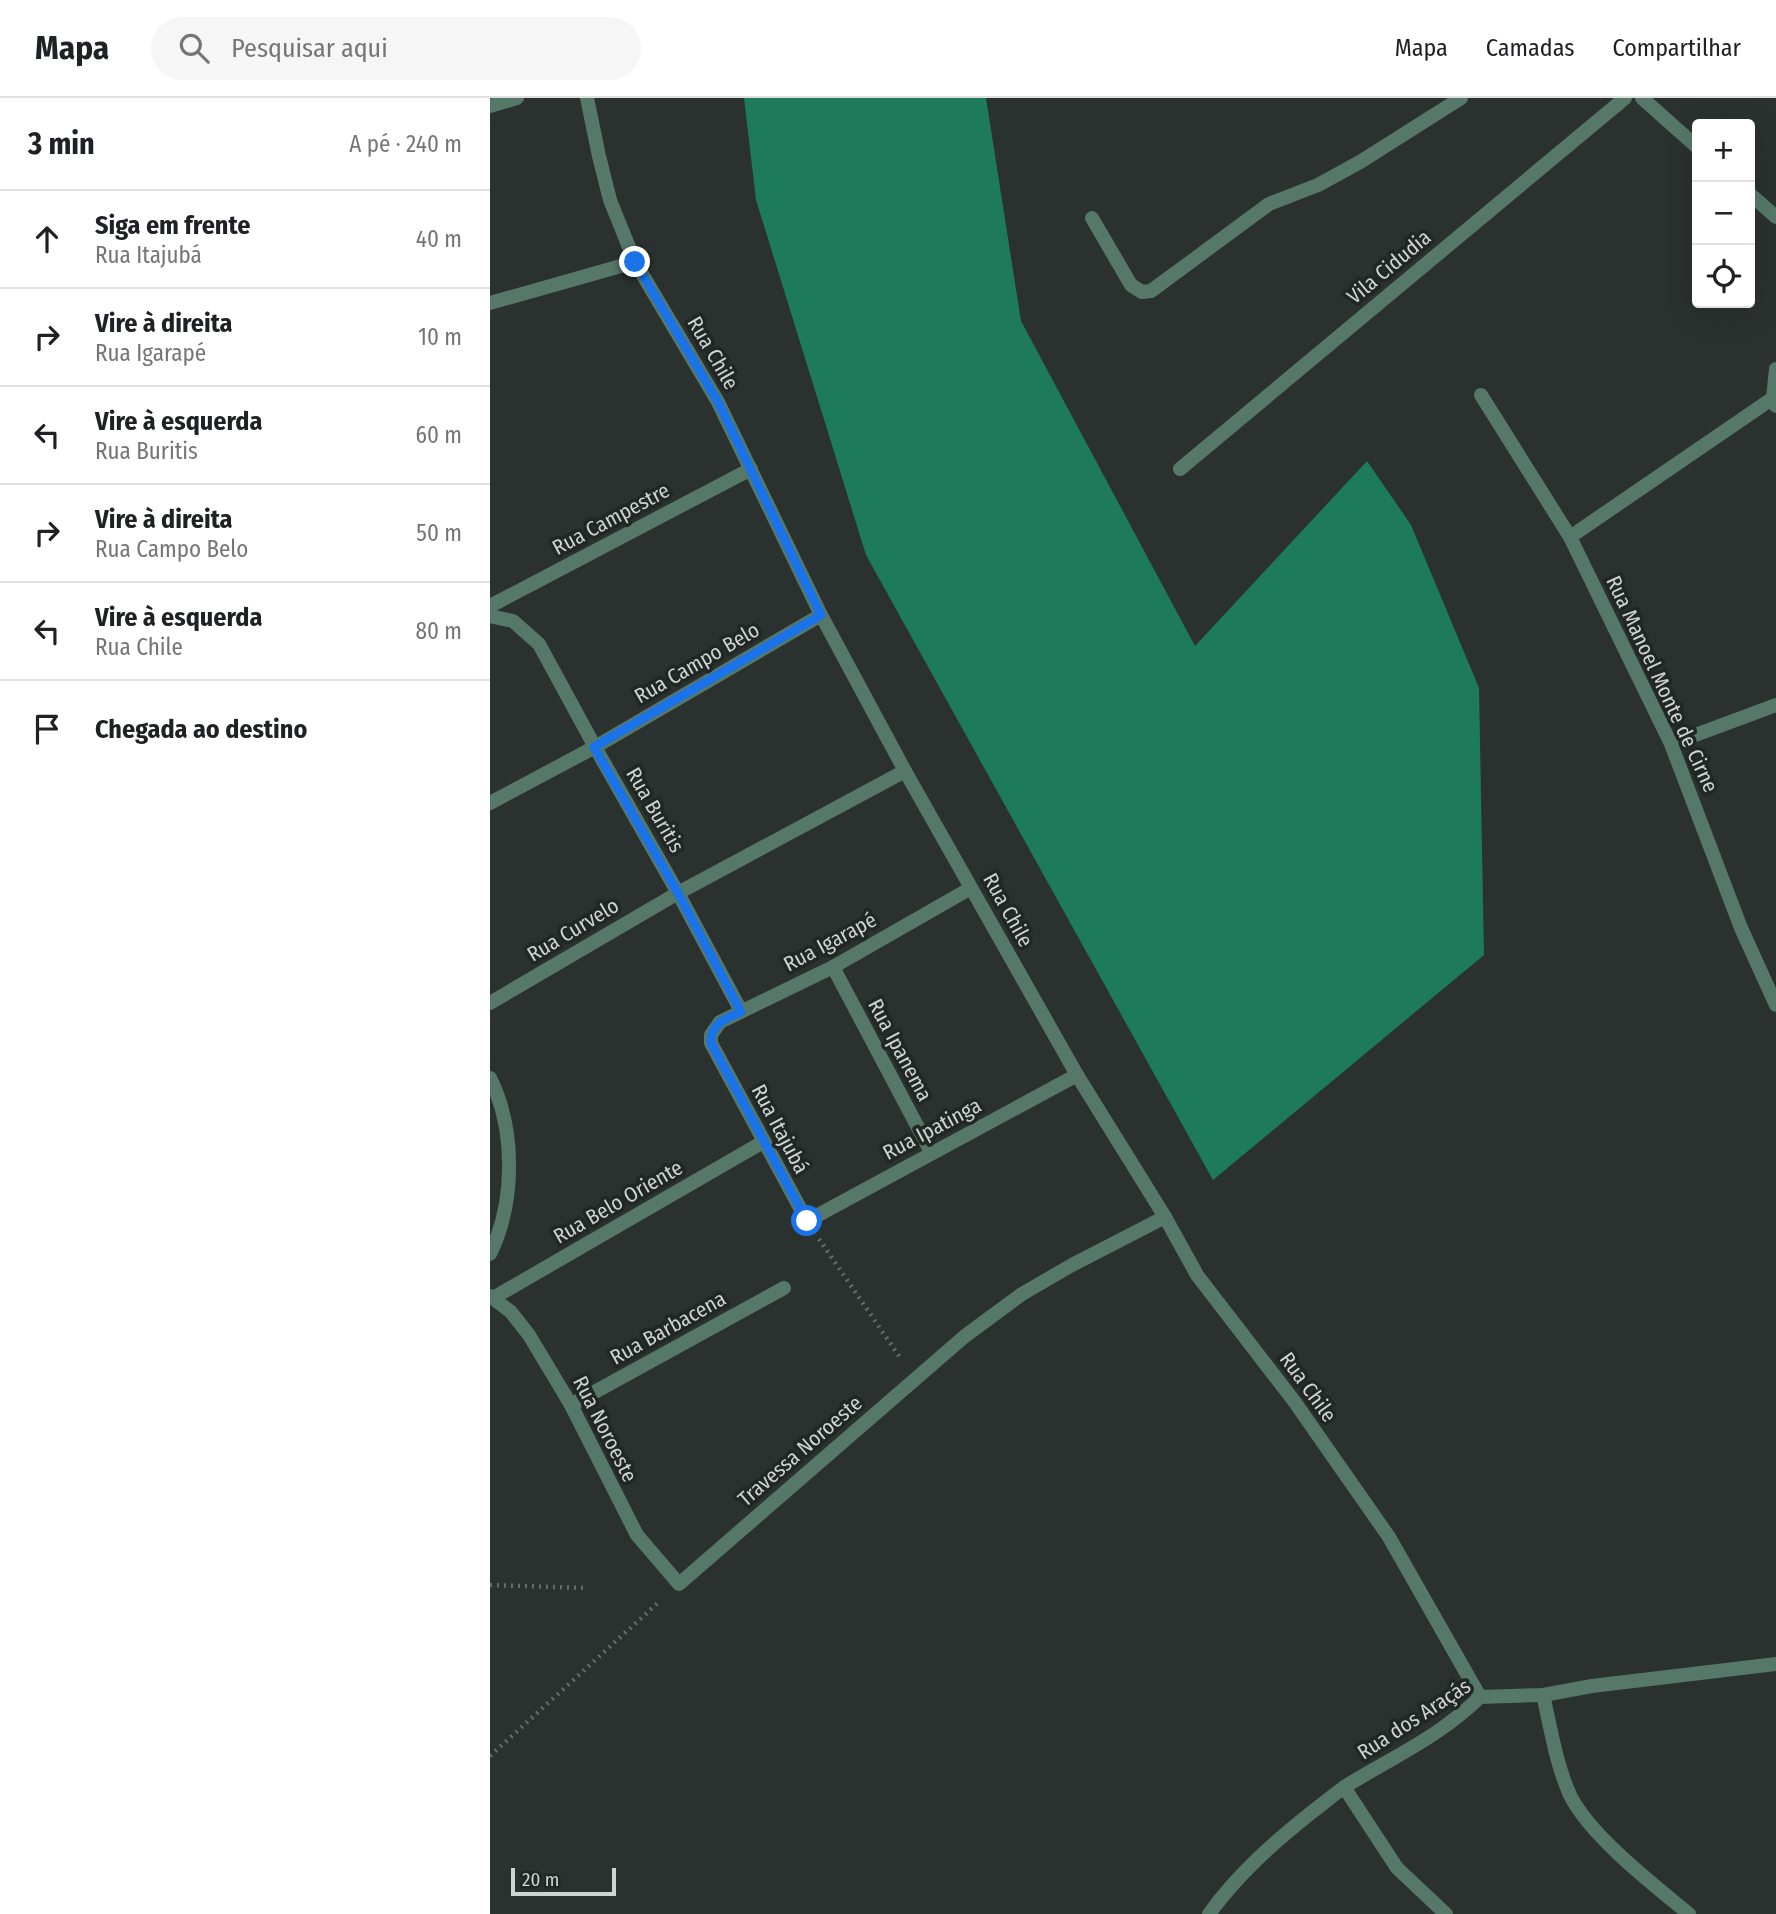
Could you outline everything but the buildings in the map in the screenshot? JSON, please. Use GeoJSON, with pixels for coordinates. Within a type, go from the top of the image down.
{"type":"FeatureCollection","features":[{"type":"Feature","properties":{"kind":"street"},"geometry":{"type":"LineString","coordinates":[[490,106],[517,98]]}},
{"type":"Feature","properties":{"kind":"street","name":"Rua Chile"},"geometry":{"type":"LineString","coordinates":[[587,98],[610,200],[635,262],[718,402],[821,615],[905,771],[1077,1075],[1165,1217],[1197,1275],[1294,1401],[1389,1537],[1480,1697]]}},
{"type":"Feature","properties":{"kind":"street"},"geometry":{"type":"LineString","coordinates":[[1092,218],[1131,285],[1142,292],[1152,291],[1269,204],[1318,185],[1350,168],[1461,98]]}},
{"type":"Feature","properties":{"kind":"street","name":"Vila Cidudia"},"geometry":{"type":"LineString","coordinates":[[1180,469],[1625,98]]}},
{"type":"Feature","properties":{"kind":"street"},"geometry":{"type":"LineString","coordinates":[[1642,98],[1692,143]]}},
{"type":"Feature","properties":{"kind":"street"},"geometry":{"type":"LineString","coordinates":[[1755,198],[1776,217]]}},
{"type":"Feature","properties":{"kind":"street"},"geometry":{"type":"LineString","coordinates":[[490,303],[635,262]]}},
{"type":"Feature","properties":{"kind":"street"},"geometry":{"type":"LineString","coordinates":[[1570,537],[1774,402],[1776,369]]}},
{"type":"Feature","properties":{"kind":"street","name":"Rua Manoel Monte de Cirne"},"geometry":{"type":"LineString","coordinates":[[1481,395],[1570,537],[1671,744],[1745,938],[1776,1004]]}},
{"type":"Feature","properties":{"kind":"street","name":"Rua Campestre"},"geometry":{"type":"LineString","coordinates":[[490,606],[751,469]]}},
{"type":"Feature","properties":{"kind":"street","name":"Rua Campo Belo"},"geometry":{"type":"LineString","coordinates":[[490,803],[594,747],[821,615]]}},
{"type":"Feature","properties":{"kind":"street","name":"Rua Buritis"},"geometry":{"type":"LineString","coordinates":[[490,616],[513,621],[539,644],[741,1012]]}},
{"type":"Feature","properties":{"kind":"street"},"geometry":{"type":"LineString","coordinates":[[1671,744],[1776,705]]}},
{"type":"Feature","properties":{"kind":"street","name":"Rua Curvelo"},"geometry":{"type":"LineString","coordinates":[[490,1003],[678,893],[905,771]]}},
{"type":"Feature","properties":{"kind":"street","name":"Rua Igarapé"},"geometry":{"type":"LineString","coordinates":[[711,1034],[720,1022],[833,967],[971,888]]}},
{"type":"Feature","properties":{"kind":"street","name":"Rua Ipanema"},"geometry":{"type":"LineString","coordinates":[[833,967],[931,1152]]}},
{"type":"Feature","properties":{"kind":"street","name":"Rua Itajubá"},"geometry":{"type":"LineString","coordinates":[[711,1034],[711,1043],[807,1221]]}},
{"type":"Feature","properties":{"kind":"street","name":"Rua Ipatinga"},"geometry":{"type":"LineString","coordinates":[[807,1221],[1077,1075]]}},
{"type":"Feature","properties":{"kind":"street"},"geometry":{"type":"LineString","coordinates":[[490,1078],[509,1149],[507,1203],[498,1237],[490,1254]]}},
{"type":"Feature","properties":{"kind":"street","name":"Rua Belo Oriente"},"geometry":{"type":"LineString","coordinates":[[492,1297],[763,1142]]}},
{"type":"Feature","properties":{"kind":"street","name":"Travessa Noroeste"},"geometry":{"type":"LineString","coordinates":[[679,1584],[914,1379],[1022,1294],[1165,1217]]}},
{"type":"Feature","properties":{"kind":"street","name":"Rua Barbacena"},"geometry":{"type":"LineString","coordinates":[[571,1405],[785,1288]]}},
{"type":"Feature","properties":{"kind":"street","name":"Rua Noroeste"},"geometry":{"type":"LineString","coordinates":[[492,1297],[511,1312],[529,1335],[571,1405],[637,1535],[679,1584]]}},
{"type":"Feature","properties":{"kind":"street","name":"Rua dos Araçás"},"geometry":{"type":"LineString","coordinates":[[1209,1914],[1256,1859],[1344,1787],[1437,1734],[1480,1697],[1543,1695],[1592,1686],[1776,1664]]}},
{"type":"Feature","properties":{"kind":"street"},"geometry":{"type":"LineString","coordinates":[[1543,1695],[1561,1771],[1572,1798],[1597,1831],[1689,1914]]}},
{"type":"Feature","properties":{"kind":"street"},"geometry":{"type":"LineString","coordinates":[[1344,1787],[1397,1868],[1446,1914]]}},
{"type":"Feature","properties":{"kind":"path"},"geometry":{"type":"LineString","coordinates":[[807,1221],[914,1379]]}},
{"type":"Feature","properties":{"kind":"path"},"geometry":{"type":"LineString","coordinates":[[490,1756],[679,1584]]}},
{"type":"Feature","properties":{"kind":"path"},"geometry":{"type":"LineString","coordinates":[[490,1585],[587,1588]]}},
{"type":"Feature","properties":{"kind":"green space"},"geometry":{"type":"Polygon","coordinates":[[[744,98],[986,98],[1021,321],[1195,646],[1367,461],[1411,525],[1479,688],[1484,955],[1213,1180],[866,555],[756,200],[744,98]]]}},
{"type":"Feature","properties":{"kind":"route"},"geometry":{"type":"LineString","coordinates":[[635,262],[718,402],[821,615],[594,747],[678,893],[741,1012],[714,1027],[711,1043],[807,1221]]}}]}
